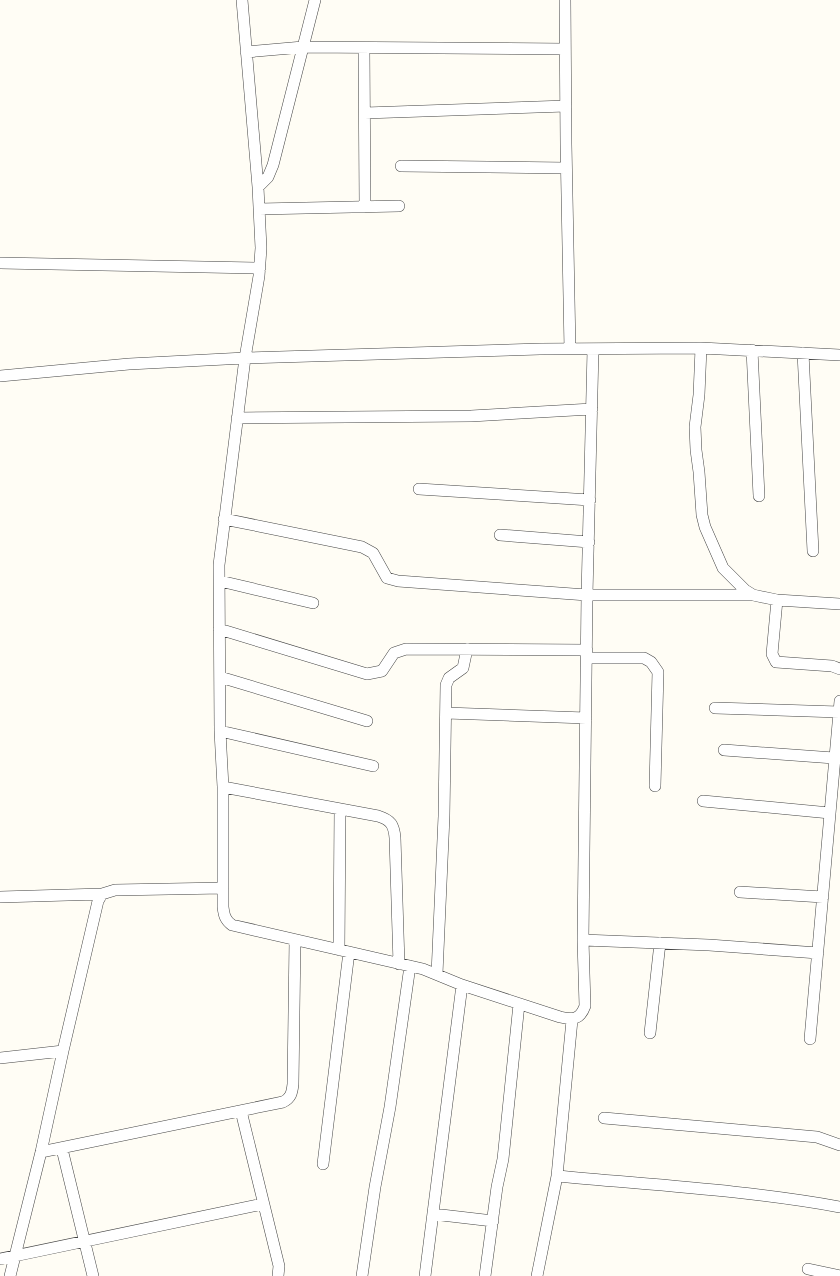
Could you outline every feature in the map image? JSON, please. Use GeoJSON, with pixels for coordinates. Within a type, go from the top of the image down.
{"type":"FeatureCollection","features":[{"type":"Feature","properties":{"kind":"street"},"geometry":{"type":"LineString","coordinates":[[242,0],[258,187],[261,248],[260,268],[237,418],[220,565],[219,629],[220,731],[223,787],[223,888],[224,914],[232,925],[405,965],[572,1020],[583,1012],[587,595],[593,350]]}},
{"type":"Feature","properties":{"kind":"street"},"geometry":{"type":"LineString","coordinates":[[258,187],[268,177],[273,165],[315,0]]}},
{"type":"Feature","properties":{"kind":"street"},"geometry":{"type":"LineString","coordinates":[[565,0],[570,350]]}},
{"type":"Feature","properties":{"kind":"street"},"geometry":{"type":"LineString","coordinates":[[246,52],[304,47],[565,49]]}},
{"type":"Feature","properties":{"kind":"street"},"geometry":{"type":"LineString","coordinates":[[364,48],[365,206]]}},
{"type":"Feature","properties":{"kind":"street"},"geometry":{"type":"LineString","coordinates":[[365,113],[566,106]]}},
{"type":"Feature","properties":{"kind":"street"},"geometry":{"type":"LineString","coordinates":[[401,166],[566,168]]}},
{"type":"Feature","properties":{"kind":"street"},"geometry":{"type":"LineString","coordinates":[[259,209],[399,206]]}},
{"type":"Feature","properties":{"kind":"street"},"geometry":{"type":"LineString","coordinates":[[0,263],[260,268]]}},
{"type":"Feature","properties":{"kind":"street"},"geometry":{"type":"LineString","coordinates":[[0,376],[128,364],[245,358],[701,348],[840,355]]}},
{"type":"Feature","properties":{"kind":"street"},"geometry":{"type":"LineString","coordinates":[[701,348],[700,388],[695,437],[702,515],[705,527],[723,568],[753,595]]}},
{"type":"Feature","properties":{"kind":"street"},"geometry":{"type":"LineString","coordinates":[[752,350],[759,496]]}},
{"type":"Feature","properties":{"kind":"street"},"geometry":{"type":"LineString","coordinates":[[803,353],[813,551]]}},
{"type":"Feature","properties":{"kind":"street"},"geometry":{"type":"LineString","coordinates":[[237,418],[471,416],[592,409]]}},
{"type":"Feature","properties":{"kind":"street"},"geometry":{"type":"LineString","coordinates":[[419,488],[590,500]]}},
{"type":"Feature","properties":{"kind":"street"},"geometry":{"type":"LineString","coordinates":[[224,519],[362,547],[377,558],[383,573],[391,580],[587,595],[753,595],[777,600],[840,604]]}},
{"type":"Feature","properties":{"kind":"street"},"geometry":{"type":"LineString","coordinates":[[500,535],[589,542]]}},
{"type":"Feature","properties":{"kind":"street"},"geometry":{"type":"LineString","coordinates":[[220,581],[313,603]]}},
{"type":"Feature","properties":{"kind":"street"},"geometry":{"type":"LineString","coordinates":[[777,600],[772,654],[776,662],[832,666],[840,669]]}},
{"type":"Feature","properties":{"kind":"street"},"geometry":{"type":"LineString","coordinates":[[219,629],[367,674],[382,671],[394,653],[401,650],[467,649],[644,658],[651,662],[658,672],[655,786]]}},
{"type":"Feature","properties":{"kind":"street"},"geometry":{"type":"LineString","coordinates":[[437,974],[444,816],[447,681],[463,668],[467,649]]}},
{"type":"Feature","properties":{"kind":"street"},"geometry":{"type":"LineString","coordinates":[[220,677],[366,721]]}},
{"type":"Feature","properties":{"kind":"street"},"geometry":{"type":"LineString","coordinates":[[715,708],[839,706],[810,1040]]}},
{"type":"Feature","properties":{"kind":"street"},"geometry":{"type":"LineString","coordinates":[[446,713],[586,718]]}},
{"type":"Feature","properties":{"kind":"street"},"geometry":{"type":"LineString","coordinates":[[220,731],[374,766]]}},
{"type":"Feature","properties":{"kind":"street"},"geometry":{"type":"LineString","coordinates":[[724,750],[834,758]]}},
{"type":"Feature","properties":{"kind":"street"},"geometry":{"type":"LineString","coordinates":[[223,787],[378,816],[387,819],[394,829],[405,965],[390,1107],[375,1187],[362,1276]]}},
{"type":"Feature","properties":{"kind":"street"},"geometry":{"type":"LineString","coordinates":[[703,801],[830,813]]}},
{"type":"Feature","properties":{"kind":"street"},"geometry":{"type":"LineString","coordinates":[[323,1164],[344,951],[340,809]]}},
{"type":"Feature","properties":{"kind":"street"},"geometry":{"type":"LineString","coordinates":[[0,897],[102,894],[115,890],[223,888]]}},
{"type":"Feature","properties":{"kind":"street"},"geometry":{"type":"LineString","coordinates":[[740,892],[823,898]]}},
{"type":"Feature","properties":{"kind":"street"},"geometry":{"type":"LineString","coordinates":[[10,1276],[41,1152],[98,900],[102,894]]}},
{"type":"Feature","properties":{"kind":"street"},"geometry":{"type":"LineString","coordinates":[[41,1152],[283,1102],[290,1096],[293,1084],[296,940]]}},
{"type":"Feature","properties":{"kind":"street"},"geometry":{"type":"LineString","coordinates":[[583,940],[818,952]]}},
{"type":"Feature","properties":{"kind":"street"},"geometry":{"type":"LineString","coordinates":[[650,1032],[660,943]]}},
{"type":"Feature","properties":{"kind":"street"},"geometry":{"type":"LineString","coordinates":[[425,1276],[462,985]]}},
{"type":"Feature","properties":{"kind":"street"},"geometry":{"type":"LineString","coordinates":[[485,1276],[503,1159],[519,1004]]}},
{"type":"Feature","properties":{"kind":"street"},"geometry":{"type":"LineString","coordinates":[[537,1276],[557,1176],[572,1020]]}},
{"type":"Feature","properties":{"kind":"street"},"geometry":{"type":"LineString","coordinates":[[0,1058],[63,1051]]}},
{"type":"Feature","properties":{"kind":"street"},"geometry":{"type":"LineString","coordinates":[[241,1111],[262,1204],[279,1266],[278,1276]]}},
{"type":"Feature","properties":{"kind":"street"},"geometry":{"type":"LineString","coordinates":[[604,1118],[817,1137],[840,1145]]}},
{"type":"Feature","properties":{"kind":"street"},"geometry":{"type":"LineString","coordinates":[[62,1149],[93,1276]]}},
{"type":"Feature","properties":{"kind":"street"},"geometry":{"type":"LineString","coordinates":[[557,1176],[751,1194],[840,1207]]}},
{"type":"Feature","properties":{"kind":"street"},"geometry":{"type":"LineString","coordinates":[[0,1259],[262,1204]]}},
{"type":"Feature","properties":{"kind":"street"},"geometry":{"type":"LineString","coordinates":[[433,1214],[493,1221]]}},
{"type":"Feature","properties":{"kind":"street"},"geometry":{"type":"LineString","coordinates":[[808,1269],[840,1276]]}}]}
